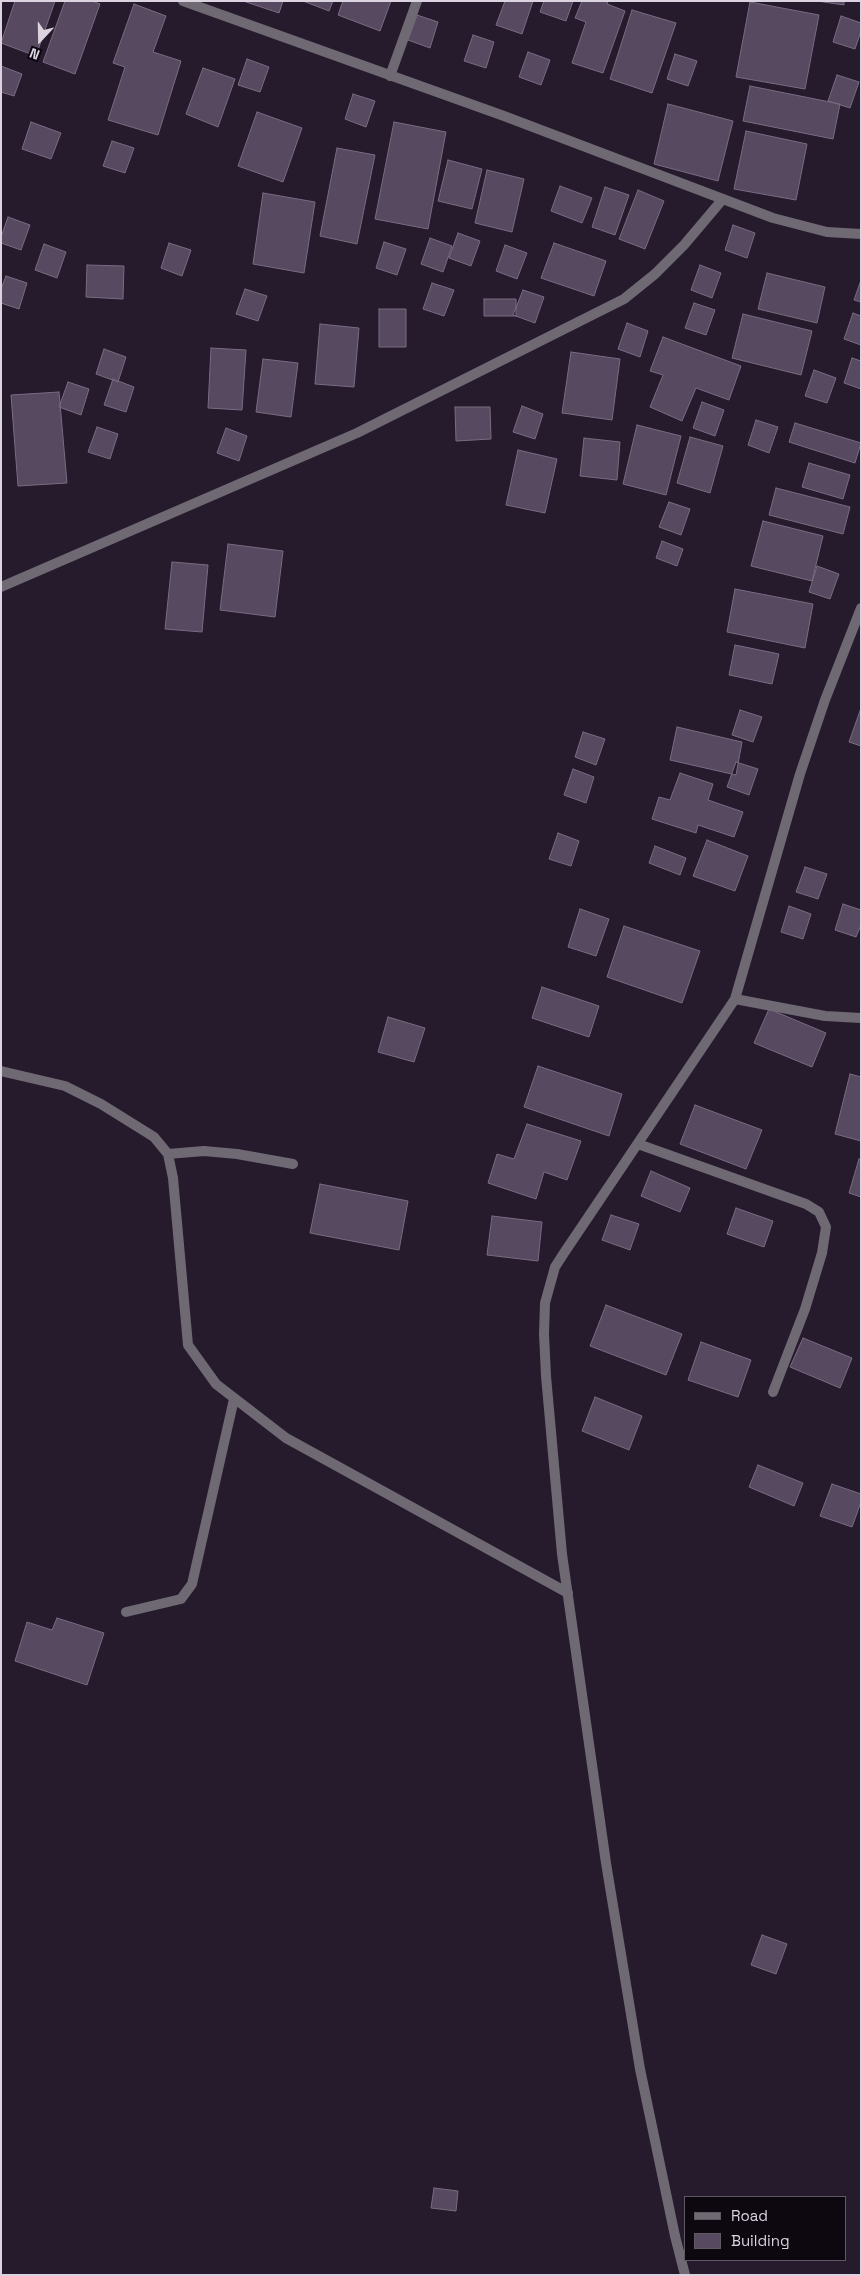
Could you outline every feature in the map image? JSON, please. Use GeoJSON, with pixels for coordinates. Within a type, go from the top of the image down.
{"type":"FeatureCollection","features":[{"type":"Feature","properties":{"kind":"street"},"geometry":{"type":"LineString","coordinates":[[183,1],[513,120],[773,218],[827,232],[861,234]]}},
{"type":"Feature","properties":{"kind":"street"},"geometry":{"type":"LineString","coordinates":[[390,76],[417,1]]}},
{"type":"Feature","properties":{"kind":"street"},"geometry":{"type":"LineString","coordinates":[[1,587],[357,433],[624,299],[655,274],[684,245],[722,200]]}},
{"type":"Feature","properties":{"kind":"street"},"geometry":{"type":"LineString","coordinates":[[685,2275],[674,2236],[640,2068],[605,1853],[568,1593],[546,1376],[545,1303],[556,1267],[735,999],[800,774],[825,700],[861,608]]}},
{"type":"Feature","properties":{"kind":"street"},"geometry":{"type":"LineString","coordinates":[[735,999],[825,1016],[861,1018]]}},
{"type":"Feature","properties":{"kind":"street"},"geometry":{"type":"LineString","coordinates":[[1,1070],[65,1086],[87,1096],[127,1118],[154,1136],[168,1154],[173,1178],[188,1345],[216,1384],[286,1438],[568,1593]]}},
{"type":"Feature","properties":{"kind":"street"},"geometry":{"type":"LineString","coordinates":[[638,1144],[806,1204],[819,1212],[826,1227],[822,1253],[805,1309],[773,1392]]}},
{"type":"Feature","properties":{"kind":"street"},"geometry":{"type":"LineString","coordinates":[[168,1154],[212,1152],[237,1154],[293,1164]]}},
{"type":"Feature","properties":{"kind":"street"},"geometry":{"type":"LineString","coordinates":[[126,1612],[181,1599],[192,1584],[234,1399]]}},
{"type":"Feature","properties":{"kind":"building"},"geometry":{"type":"Polygon","coordinates":[[[15,1],[55,1],[36,56],[1,43],[15,1]]]}},
{"type":"Feature","properties":{"kind":"building"},"geometry":{"type":"Polygon","coordinates":[[[65,1],[92,1],[100,4],[75,74],[43,62],[65,1]]]}},
{"type":"Feature","properties":{"kind":"building"},"geometry":{"type":"Polygon","coordinates":[[[243,1],[283,1],[279,13],[243,1]]]}},
{"type":"Feature","properties":{"kind":"building"},"geometry":{"type":"Polygon","coordinates":[[[303,1],[333,1],[329,11],[303,1]]]}},
{"type":"Feature","properties":{"kind":"building"},"geometry":{"type":"Polygon","coordinates":[[[343,1],[391,1],[380,31],[338,15],[343,1]]]}},
{"type":"Feature","properties":{"kind":"building"},"geometry":{"type":"Polygon","coordinates":[[[505,1],[533,1],[522,34],[496,25],[505,1]]]}},
{"type":"Feature","properties":{"kind":"building"},"geometry":{"type":"Polygon","coordinates":[[[544,1],[573,1],[566,21],[540,12],[544,1]]]}},
{"type":"Feature","properties":{"kind":"building"},"geometry":{"type":"Polygon","coordinates":[[[582,1],[608,1],[607,4],[625,11],[603,73],[572,63],[586,22],[575,18],[582,1]]]}},
{"type":"Feature","properties":{"kind":"building"},"geometry":{"type":"Polygon","coordinates":[[[817,1],[844,1],[844,5],[817,1]]]}},
{"type":"Feature","properties":{"kind":"building"},"geometry":{"type":"Polygon","coordinates":[[[750,2],[819,15],[805,89],[736,77],[750,2]]]}},
{"type":"Feature","properties":{"kind":"building"},"geometry":{"type":"Polygon","coordinates":[[[134,4],[166,16],[153,52],[181,61],[158,135],[108,120],[125,67],[113,63],[134,4]]]}},
{"type":"Feature","properties":{"kind":"building"},"geometry":{"type":"Polygon","coordinates":[[[632,10],[676,23],[652,93],[610,79],[632,10]]]}},
{"type":"Feature","properties":{"kind":"building"},"geometry":{"type":"Polygon","coordinates":[[[417,15],[438,22],[430,48],[408,40],[417,15]]]}},
{"type":"Feature","properties":{"kind":"building"},"geometry":{"type":"Polygon","coordinates":[[[841,16],[861,23],[861,31],[855,49],[833,42],[841,16]]]}},
{"type":"Feature","properties":{"kind":"building"},"geometry":{"type":"Polygon","coordinates":[[[473,35],[494,42],[486,68],[464,61],[473,35]]]}},
{"type":"Feature","properties":{"kind":"building"},"geometry":{"type":"Polygon","coordinates":[[[528,52],[550,60],[541,85],[519,77],[528,52]]]}},
{"type":"Feature","properties":{"kind":"building"},"geometry":{"type":"Polygon","coordinates":[[[675,54],[697,61],[688,86],[667,79],[675,54]]]}},
{"type":"Feature","properties":{"kind":"building"},"geometry":{"type":"Polygon","coordinates":[[[247,59],[269,67],[260,92],[238,85],[247,59]]]}},
{"type":"Feature","properties":{"kind":"building"},"geometry":{"type":"Polygon","coordinates":[[[1,66],[22,74],[14,96],[1,92],[1,66]]]}},
{"type":"Feature","properties":{"kind":"building"},"geometry":{"type":"Polygon","coordinates":[[[203,68],[235,79],[218,127],[186,114],[203,68]]]}},
{"type":"Feature","properties":{"kind":"building"},"geometry":{"type":"Polygon","coordinates":[[[837,75],[859,82],[850,108],[828,101],[837,75]]]}},
{"type":"Feature","properties":{"kind":"building"},"geometry":{"type":"Polygon","coordinates":[[[750,86],[840,104],[833,139],[743,121],[750,86]]]}},
{"type":"Feature","properties":{"kind":"building"},"geometry":{"type":"Polygon","coordinates":[[[353,94],[375,101],[366,127],[345,119],[353,94]]]}},
{"type":"Feature","properties":{"kind":"building"},"geometry":{"type":"Polygon","coordinates":[[[668,104],[733,121],[718,181],[654,164],[668,104]]]}},
{"type":"Feature","properties":{"kind":"building"},"geometry":{"type":"Polygon","coordinates":[[[257,112],[302,128],[283,182],[238,166],[257,112]]]}},
{"type":"Feature","properties":{"kind":"building"},"geometry":{"type":"Polygon","coordinates":[[[31,122],[61,133],[51,159],[22,149],[31,122]]]}},
{"type":"Feature","properties":{"kind":"building"},"geometry":{"type":"Polygon","coordinates":[[[394,122],[446,132],[428,229],[375,219],[394,122]]]}},
{"type":"Feature","properties":{"kind":"building"},"geometry":{"type":"Polygon","coordinates":[[[746,131],[807,144],[796,200],[734,189],[746,131]]]}},
{"type":"Feature","properties":{"kind":"building"},"geometry":{"type":"Polygon","coordinates":[[[112,141],[134,148],[125,173],[103,166],[112,141]]]}},
{"type":"Feature","properties":{"kind":"building"},"geometry":{"type":"Polygon","coordinates":[[[337,148],[375,155],[357,244],[320,236],[337,148]]]}},
{"type":"Feature","properties":{"kind":"building"},"geometry":{"type":"Polygon","coordinates":[[[448,160],[482,169],[472,209],[438,201],[448,160]]]}},
{"type":"Feature","properties":{"kind":"building"},"geometry":{"type":"Polygon","coordinates":[[[487,170],[524,179],[512,232],[475,223],[487,170]]]}},
{"type":"Feature","properties":{"kind":"building"},"geometry":{"type":"Polygon","coordinates":[[[560,186],[592,198],[582,223],[551,211],[560,186]]]}},
{"type":"Feature","properties":{"kind":"building"},"geometry":{"type":"Polygon","coordinates":[[[605,187],[629,195],[615,235],[592,227],[605,187]]]}},
{"type":"Feature","properties":{"kind":"building"},"geometry":{"type":"Polygon","coordinates":[[[638,190],[664,201],[645,249],[619,239],[638,190]]]}},
{"type":"Feature","properties":{"kind":"building"},"geometry":{"type":"Polygon","coordinates":[[[263,193],[315,202],[304,273],[253,264],[263,193]]]}},
{"type":"Feature","properties":{"kind":"building"},"geometry":{"type":"Polygon","coordinates":[[[8,217],[30,225],[21,250],[1,243],[1,237],[8,217]]]}},
{"type":"Feature","properties":{"kind":"building"},"geometry":{"type":"Polygon","coordinates":[[[733,225],[755,233],[747,258],[725,250],[733,225]]]}},
{"type":"Feature","properties":{"kind":"building"},"geometry":{"type":"Polygon","coordinates":[[[458,233],[480,241],[471,266],[449,258],[458,233]]]}},
{"type":"Feature","properties":{"kind":"building"},"geometry":{"type":"Polygon","coordinates":[[[430,238],[452,246],[443,272],[421,264],[430,238]]]}},
{"type":"Feature","properties":{"kind":"building"},"geometry":{"type":"Polygon","coordinates":[[[384,242],[406,249],[397,275],[376,268],[384,242]]]}},
{"type":"Feature","properties":{"kind":"building"},"geometry":{"type":"Polygon","coordinates":[[[169,243],[191,250],[182,276],[161,268],[169,243]]]}},
{"type":"Feature","properties":{"kind":"building"},"geometry":{"type":"Polygon","coordinates":[[[554,243],[606,261],[594,296],[541,278],[554,243]]]}},
{"type":"Feature","properties":{"kind":"building"},"geometry":{"type":"Polygon","coordinates":[[[44,244],[66,252],[57,278],[35,270],[44,244]]]}},
{"type":"Feature","properties":{"kind":"building"},"geometry":{"type":"Polygon","coordinates":[[[505,245],[527,253],[517,279],[496,271],[505,245]]]}},
{"type":"Feature","properties":{"kind":"building"},"geometry":{"type":"Polygon","coordinates":[[[87,265],[124,266],[123,299],[86,297],[87,265]]]}},
{"type":"Feature","properties":{"kind":"building"},"geometry":{"type":"Polygon","coordinates":[[[700,265],[721,273],[712,298],[691,290],[700,265]]]}},
{"type":"Feature","properties":{"kind":"building"},"geometry":{"type":"Polygon","coordinates":[[[767,273],[825,287],[817,323],[758,309],[767,273]]]}},
{"type":"Feature","properties":{"kind":"building"},"geometry":{"type":"Polygon","coordinates":[[[6,276],[27,283],[19,309],[1,303],[1,289],[6,276]]]}},
{"type":"Feature","properties":{"kind":"building"},"geometry":{"type":"Polygon","coordinates":[[[861,280],[861,302],[854,300],[861,280]]]}},
{"type":"Feature","properties":{"kind":"building"},"geometry":{"type":"Polygon","coordinates":[[[432,283],[454,290],[444,316],[423,309],[432,283]]]}},
{"type":"Feature","properties":{"kind":"building"},"geometry":{"type":"Polygon","coordinates":[[[245,289],[267,296],[258,321],[236,314],[245,289]]]}},
{"type":"Feature","properties":{"kind":"building"},"geometry":{"type":"Polygon","coordinates":[[[523,290],[544,297],[535,323],[513,315],[523,290]]]}},
{"type":"Feature","properties":{"kind":"building"},"geometry":{"type":"Polygon","coordinates":[[[484,299],[516,299],[516,316],[484,316],[484,299]]]}},
{"type":"Feature","properties":{"kind":"building"},"geometry":{"type":"Polygon","coordinates":[[[694,303],[715,310],[706,335],[685,328],[694,303]]]}},
{"type":"Feature","properties":{"kind":"building"},"geometry":{"type":"Polygon","coordinates":[[[379,309],[406,309],[406,347],[379,347],[379,309]]]}},
{"type":"Feature","properties":{"kind":"building"},"geometry":{"type":"Polygon","coordinates":[[[853,313],[861,316],[861,345],[844,339],[853,313]]]}},
{"type":"Feature","properties":{"kind":"building"},"geometry":{"type":"Polygon","coordinates":[[[743,314],[812,331],[801,375],[732,358],[743,314]]]}},
{"type":"Feature","properties":{"kind":"building"},"geometry":{"type":"Polygon","coordinates":[[[627,323],[648,331],[640,357],[618,349],[627,323]]]}},
{"type":"Feature","properties":{"kind":"building"},"geometry":{"type":"Polygon","coordinates":[[[320,324],[359,328],[354,387],[315,384],[320,324]]]}},
{"type":"Feature","properties":{"kind":"building"},"geometry":{"type":"Polygon","coordinates":[[[663,337],[741,366],[729,400],[696,388],[682,421],[650,407],[663,375],[650,371],[663,337]]]}},
{"type":"Feature","properties":{"kind":"building"},"geometry":{"type":"Polygon","coordinates":[[[211,348],[246,350],[242,410],[208,408],[211,348]]]}},
{"type":"Feature","properties":{"kind":"building"},"geometry":{"type":"Polygon","coordinates":[[[104,349],[126,357],[118,382],[96,374],[104,349]]]}},
{"type":"Feature","properties":{"kind":"building"},"geometry":{"type":"Polygon","coordinates":[[[571,352],[620,359],[612,420],[562,413],[571,352]]]}},
{"type":"Feature","properties":{"kind":"building"},"geometry":{"type":"Polygon","coordinates":[[[852,358],[861,361],[861,389],[844,383],[852,358]]]}},
{"type":"Feature","properties":{"kind":"building"},"geometry":{"type":"Polygon","coordinates":[[[263,359],[298,363],[291,417],[256,412],[263,359]]]}},
{"type":"Feature","properties":{"kind":"building"},"geometry":{"type":"Polygon","coordinates":[[[814,370],[836,378],[827,403],[805,396],[814,370]]]}},
{"type":"Feature","properties":{"kind":"building"},"geometry":{"type":"Polygon","coordinates":[[[113,379],[134,387],[126,412],[104,405],[113,379]]]}},
{"type":"Feature","properties":{"kind":"building"},"geometry":{"type":"Polygon","coordinates":[[[68,382],[89,389],[81,415],[59,407],[68,382]]]}},
{"type":"Feature","properties":{"kind":"building"},"geometry":{"type":"Polygon","coordinates":[[[59,392],[67,483],[18,486],[11,395],[59,392]]]}},
{"type":"Feature","properties":{"kind":"building"},"geometry":{"type":"Polygon","coordinates":[[[702,402],[724,410],[715,436],[693,428],[702,402]]]}},
{"type":"Feature","properties":{"kind":"building"},"geometry":{"type":"Polygon","coordinates":[[[522,406],[543,414],[535,439],[513,432],[522,406]]]}},
{"type":"Feature","properties":{"kind":"building"},"geometry":{"type":"Polygon","coordinates":[[[455,407],[490,407],[491,439],[456,441],[455,407]]]}},
{"type":"Feature","properties":{"kind":"building"},"geometry":{"type":"Polygon","coordinates":[[[756,420],[778,427],[769,453],[748,445],[756,420]]]}},
{"type":"Feature","properties":{"kind":"building"},"geometry":{"type":"Polygon","coordinates":[[[795,423],[861,443],[855,463],[789,442],[795,423]]]}},
{"type":"Feature","properties":{"kind":"building"},"geometry":{"type":"Polygon","coordinates":[[[637,425],[681,436],[666,495],[623,484],[637,425]]]}},
{"type":"Feature","properties":{"kind":"building"},"geometry":{"type":"Polygon","coordinates":[[[97,427],[118,434],[110,459],[88,452],[97,427]]]}},
{"type":"Feature","properties":{"kind":"building"},"geometry":{"type":"Polygon","coordinates":[[[226,428],[247,436],[239,461],[217,453],[226,428]]]}},
{"type":"Feature","properties":{"kind":"building"},"geometry":{"type":"Polygon","coordinates":[[[690,437],[723,446],[710,493],[677,483],[690,437]]]}},
{"type":"Feature","properties":{"kind":"building"},"geometry":{"type":"Polygon","coordinates":[[[584,438],[620,442],[617,480],[580,476],[584,438]]]}},
{"type":"Feature","properties":{"kind":"building"},"geometry":{"type":"Polygon","coordinates":[[[518,450],[557,459],[545,513],[506,505],[518,450]]]}},
{"type":"Feature","properties":{"kind":"building"},"geometry":{"type":"Polygon","coordinates":[[[809,463],[850,475],[843,499],[802,487],[809,463]]]}},
{"type":"Feature","properties":{"kind":"building"},"geometry":{"type":"Polygon","coordinates":[[[776,488],[850,507],[843,534],[769,515],[776,488]]]}},
{"type":"Feature","properties":{"kind":"building"},"geometry":{"type":"Polygon","coordinates":[[[669,502],[690,509],[681,535],[659,527],[669,502]]]}},
{"type":"Feature","properties":{"kind":"building"},"geometry":{"type":"Polygon","coordinates":[[[763,521],[823,536],[812,581],[751,566],[763,521]]]}},
{"type":"Feature","properties":{"kind":"building"},"geometry":{"type":"Polygon","coordinates":[[[662,541],[683,549],[677,566],[656,558],[662,541]]]}},
{"type":"Feature","properties":{"kind":"building"},"geometry":{"type":"Polygon","coordinates":[[[228,544],[283,551],[275,617],[220,610],[228,544]]]}},
{"type":"Feature","properties":{"kind":"building"},"geometry":{"type":"Polygon","coordinates":[[[172,562],[208,565],[202,632],[165,629],[172,562]]]}},
{"type":"Feature","properties":{"kind":"building"},"geometry":{"type":"Polygon","coordinates":[[[817,566],[839,574],[830,599],[809,592],[817,566]]]}},
{"type":"Feature","properties":{"kind":"building"},"geometry":{"type":"Polygon","coordinates":[[[735,589],[813,604],[805,648],[727,632],[735,589]]]}},
{"type":"Feature","properties":{"kind":"building"},"geometry":{"type":"Polygon","coordinates":[[[735,645],[779,654],[772,684],[729,675],[735,645]]]}},
{"type":"Feature","properties":{"kind":"building"},"geometry":{"type":"Polygon","coordinates":[[[861,708],[861,746],[849,742],[861,708]]]}},
{"type":"Feature","properties":{"kind":"building"},"geometry":{"type":"Polygon","coordinates":[[[740,710],[762,717],[753,742],[732,735],[740,710]]]}},
{"type":"Feature","properties":{"kind":"building"},"geometry":{"type":"Polygon","coordinates":[[[677,727],[742,742],[736,775],[670,760],[677,727]]]}},
{"type":"Feature","properties":{"kind":"building"},"geometry":{"type":"Polygon","coordinates":[[[583,732],[605,739],[596,765],[575,757],[583,732]]]}},
{"type":"Feature","properties":{"kind":"building"},"geometry":{"type":"Polygon","coordinates":[[[736,762],[758,769],[749,795],[727,787],[736,762]]]}},
{"type":"Feature","properties":{"kind":"building"},"geometry":{"type":"Polygon","coordinates":[[[573,769],[594,777],[586,803],[564,795],[573,769]]]}},
{"type":"Feature","properties":{"kind":"building"},"geometry":{"type":"Polygon","coordinates":[[[680,773],[713,784],[708,800],[743,812],[734,837],[698,825],[696,833],[652,819],[659,797],[670,800],[680,773]]]}},
{"type":"Feature","properties":{"kind":"building"},"geometry":{"type":"Polygon","coordinates":[[[558,833],[579,841],[571,866],[549,859],[558,833]]]}},
{"type":"Feature","properties":{"kind":"building"},"geometry":{"type":"Polygon","coordinates":[[[707,840],[748,856],[735,891],[693,876],[707,840]]]}},
{"type":"Feature","properties":{"kind":"building"},"geometry":{"type":"Polygon","coordinates":[[[655,846],[686,858],[680,875],[649,863],[655,846]]]}},
{"type":"Feature","properties":{"kind":"building"},"geometry":{"type":"Polygon","coordinates":[[[805,867],[827,874],[818,899],[796,892],[805,867]]]}},
{"type":"Feature","properties":{"kind":"building"},"geometry":{"type":"Polygon","coordinates":[[[843,904],[861,910],[861,925],[856,937],[835,930],[843,904]]]}},
{"type":"Feature","properties":{"kind":"building"},"geometry":{"type":"Polygon","coordinates":[[[789,906],[811,914],[803,939],[781,932],[789,906]]]}},
{"type":"Feature","properties":{"kind":"building"},"geometry":{"type":"Polygon","coordinates":[[[580,909],[609,919],[596,956],[568,947],[580,909]]]}},
{"type":"Feature","properties":{"kind":"building"},"geometry":{"type":"Polygon","coordinates":[[[624,926],[700,951],[682,1003],[607,977],[624,926]]]}},
{"type":"Feature","properties":{"kind":"building"},"geometry":{"type":"Polygon","coordinates":[[[542,987],[599,1006],[589,1037],[532,1018],[542,987]]]}},
{"type":"Feature","properties":{"kind":"building"},"geometry":{"type":"Polygon","coordinates":[[[769,1009],[826,1033],[812,1067],[754,1043],[769,1009]]]}},
{"type":"Feature","properties":{"kind":"building"},"geometry":{"type":"Polygon","coordinates":[[[388,1017],[425,1028],[414,1062],[378,1052],[388,1017]]]}},
{"type":"Feature","properties":{"kind":"building"},"geometry":{"type":"Polygon","coordinates":[[[538,1066],[622,1094],[609,1136],[524,1107],[538,1066]]]}},
{"type":"Feature","properties":{"kind":"building"},"geometry":{"type":"Polygon","coordinates":[[[850,1074],[861,1077],[861,1141],[835,1134],[850,1074]]]}},
{"type":"Feature","properties":{"kind":"building"},"geometry":{"type":"Polygon","coordinates":[[[695,1105],[762,1130],[746,1169],[680,1144],[695,1105]]]}},
{"type":"Feature","properties":{"kind":"building"},"geometry":{"type":"Polygon","coordinates":[[[527,1124],[581,1141],[567,1180],[544,1172],[536,1199],[488,1183],[497,1154],[514,1159],[527,1124]]]}},
{"type":"Feature","properties":{"kind":"building"},"geometry":{"type":"Polygon","coordinates":[[[859,1159],[861,1160],[861,1197],[849,1193],[859,1159]]]}},
{"type":"Feature","properties":{"kind":"building"},"geometry":{"type":"Polygon","coordinates":[[[651,1171],[690,1188],[680,1212],[641,1196],[651,1171]]]}},
{"type":"Feature","properties":{"kind":"building"},"geometry":{"type":"Polygon","coordinates":[[[320,1184],[408,1201],[399,1250],[310,1233],[320,1184]]]}},
{"type":"Feature","properties":{"kind":"building"},"geometry":{"type":"Polygon","coordinates":[[[736,1208],[773,1221],[764,1247],[727,1234],[736,1208]]]}},
{"type":"Feature","properties":{"kind":"building"},"geometry":{"type":"Polygon","coordinates":[[[611,1215],[639,1224],[630,1250],[602,1240],[611,1215]]]}},
{"type":"Feature","properties":{"kind":"building"},"geometry":{"type":"Polygon","coordinates":[[[492,1216],[542,1222],[538,1261],[487,1255],[492,1216]]]}},
{"type":"Feature","properties":{"kind":"building"},"geometry":{"type":"Polygon","coordinates":[[[606,1305],[682,1334],[666,1375],[590,1346],[606,1305]]]}},
{"type":"Feature","properties":{"kind":"building"},"geometry":{"type":"Polygon","coordinates":[[[803,1338],[852,1358],[840,1388],[790,1367],[803,1338]]]}},
{"type":"Feature","properties":{"kind":"building"},"geometry":{"type":"Polygon","coordinates":[[[701,1342],[751,1360],[738,1397],[688,1380],[701,1342]]]}},
{"type":"Feature","properties":{"kind":"building"},"geometry":{"type":"Polygon","coordinates":[[[595,1397],[642,1416],[629,1450],[582,1431],[595,1397]]]}},
{"type":"Feature","properties":{"kind":"building"},"geometry":{"type":"Polygon","coordinates":[[[758,1465],[803,1483],[794,1506],[749,1487],[758,1465]]]}},
{"type":"Feature","properties":{"kind":"building"},"geometry":{"type":"Polygon","coordinates":[[[832,1484],[861,1494],[861,1502],[852,1527],[820,1516],[832,1484]]]}},
{"type":"Feature","properties":{"kind":"building"},"geometry":{"type":"Polygon","coordinates":[[[57,1618],[104,1633],[87,1685],[15,1661],[27,1622],[52,1630],[57,1618]]]}},
{"type":"Feature","properties":{"kind":"building"},"geometry":{"type":"Polygon","coordinates":[[[762,1935],[787,1944],[776,1974],[751,1965],[762,1935]]]}},
{"type":"Feature","properties":{"kind":"building"},"geometry":{"type":"Polygon","coordinates":[[[434,2188],[458,2191],[456,2211],[431,2208],[434,2188]]]}}]}
